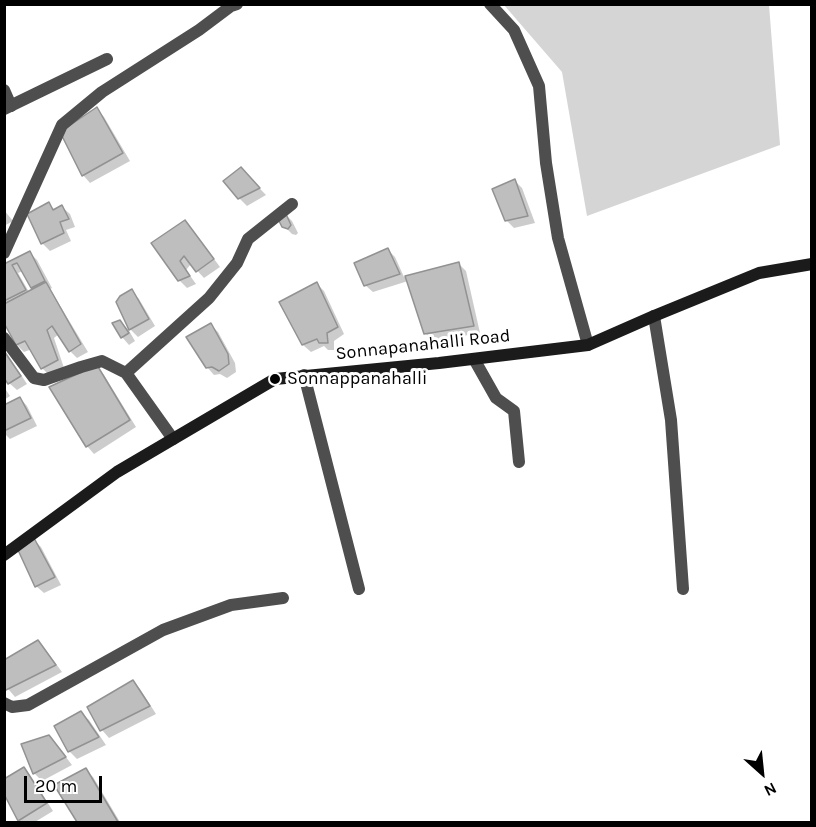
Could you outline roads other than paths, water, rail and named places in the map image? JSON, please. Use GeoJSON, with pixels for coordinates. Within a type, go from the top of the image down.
{"type":"FeatureCollection","features":[{"type":"Feature","properties":{"kind":"street"},"geometry":{"type":"LineString","coordinates":[[490,4],[514,30],[539,86],[546,163],[558,238],[588,345]]}},
{"type":"Feature","properties":{"kind":"street"},"geometry":{"type":"LineString","coordinates":[[4,253],[62,125],[102,92],[199,30],[233,5]]}},
{"type":"Feature","properties":{"kind":"street"},"geometry":{"type":"LineString","coordinates":[[4,90],[8,108],[107,59]]}},
{"type":"Feature","properties":{"kind":"street"},"geometry":{"type":"LineString","coordinates":[[126,373],[209,298],[237,263],[248,239],[292,204]]}},
{"type":"Feature","properties":{"kind":"street","name":"Sonnapanahalli Road"},"geometry":{"type":"LineString","coordinates":[[4,555],[117,472],[275,379],[588,345],[759,273],[812,264]]}},
{"type":"Feature","properties":{"kind":"street"},"geometry":{"type":"LineString","coordinates":[[654,316],[670,420],[683,589]]}},
{"type":"Feature","properties":{"kind":"street"},"geometry":{"type":"LineString","coordinates":[[4,338],[34,378],[44,380],[102,362],[126,373],[173,439]]}},
{"type":"Feature","properties":{"kind":"street"},"geometry":{"type":"LineString","coordinates":[[474,359],[496,398],[514,411],[519,462]]}},
{"type":"Feature","properties":{"kind":"street"},"geometry":{"type":"LineString","coordinates":[[304,375],[359,589]]}},
{"type":"Feature","properties":{"kind":"street"},"geometry":{"type":"LineString","coordinates":[[4,703],[12,707],[28,705],[163,630],[231,605],[283,598]]}},
{"type":"Feature","properties":{"kind":"place","name":"Sonnappanahalli"},"geometry":{"type":"Point","coordinates":[275,379]}}]}
